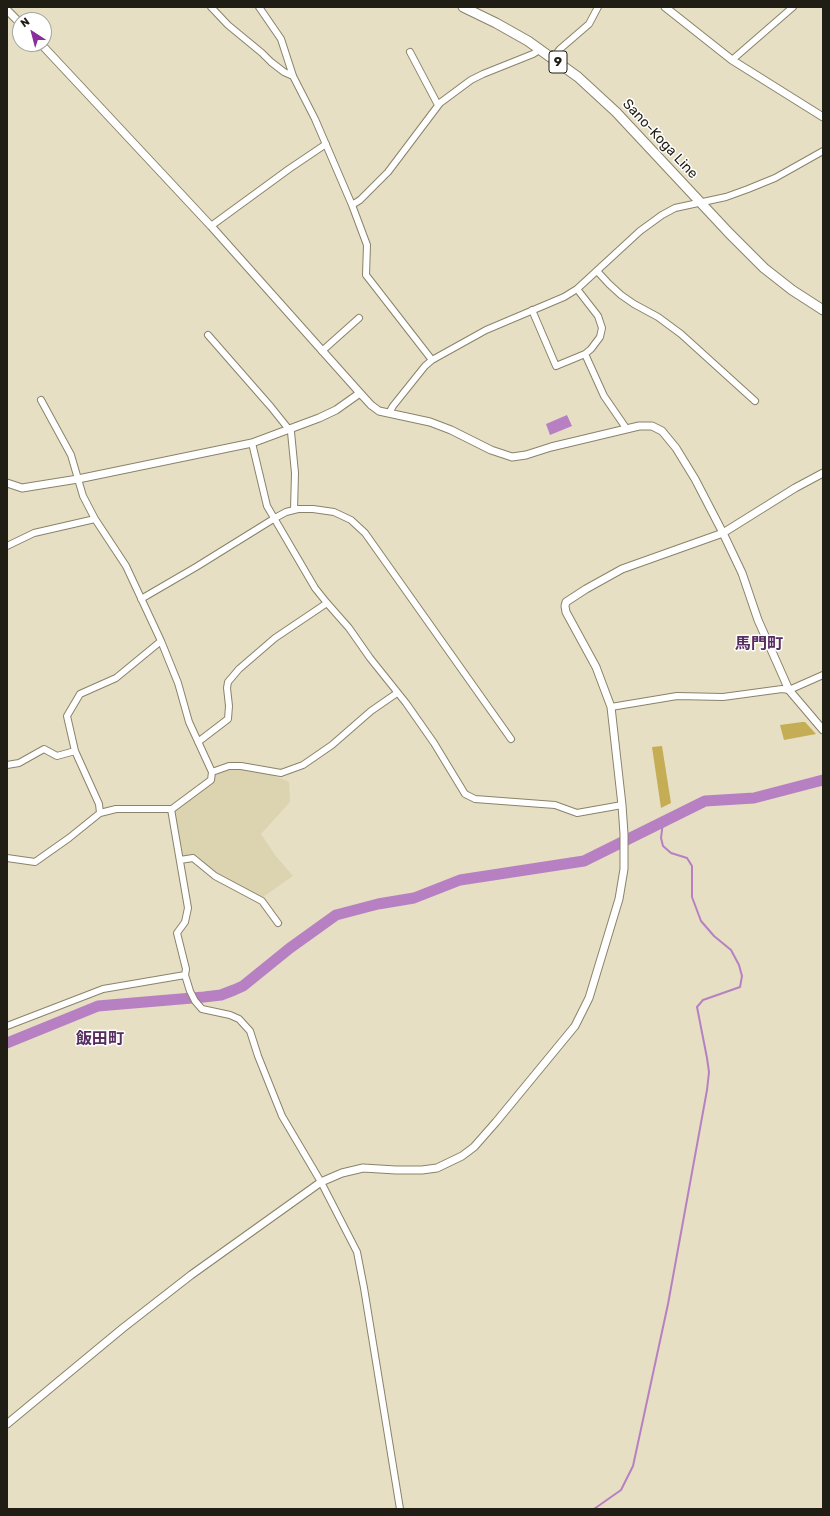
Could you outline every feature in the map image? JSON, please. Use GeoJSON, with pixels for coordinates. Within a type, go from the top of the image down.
{"type":"FeatureCollection","features":[{"type":"Feature","properties":{"kind":"main road","name":"Sano-Koga Line"},"geometry":{"type":"LineString","coordinates":[[463,7],[513,32],[553,58],[578,78],[616,112],[764,268],[792,290],[823,310]]}},
{"type":"Feature","properties":{"kind":"street"},"geometry":{"type":"LineString","coordinates":[[212,7],[228,25],[257,48],[271,62],[284,72],[293,76]]}},
{"type":"Feature","properties":{"kind":"street"},"geometry":{"type":"LineString","coordinates":[[258,7],[281,39],[293,76],[326,144],[352,205],[367,245],[366,275],[432,360]]}},
{"type":"Feature","properties":{"kind":"street"},"geometry":{"type":"LineString","coordinates":[[553,58],[560,49],[590,24],[598,7]]}},
{"type":"Feature","properties":{"kind":"street"},"geometry":{"type":"LineString","coordinates":[[665,7],[732,60],[823,117]]}},
{"type":"Feature","properties":{"kind":"street"},"geometry":{"type":"LineString","coordinates":[[732,60],[793,7]]}},
{"type":"Feature","properties":{"kind":"street"},"geometry":{"type":"LineString","coordinates":[[352,205],[360,200],[388,172],[438,105],[477,77],[533,54],[540,49]]}},
{"type":"Feature","properties":{"kind":"street"},"geometry":{"type":"LineString","coordinates":[[48,52],[211,226],[371,405],[380,411],[388,414],[430,422],[451,430],[491,450],[512,457],[526,455],[551,447],[626,428],[648,426],[659,429],[665,434],[676,448],[695,479],[723,533],[742,573],[758,620],[789,690],[823,730]]}},
{"type":"Feature","properties":{"kind":"street"},"geometry":{"type":"LineString","coordinates":[[410,52],[438,105]]}},
{"type":"Feature","properties":{"kind":"street"},"geometry":{"type":"LineString","coordinates":[[211,226],[326,144]]}},
{"type":"Feature","properties":{"kind":"street"},"geometry":{"type":"LineString","coordinates":[[388,414],[432,360],[486,330],[564,297],[578,289],[640,231],[662,214],[675,208],[726,197],[775,178],[823,152]]}},
{"type":"Feature","properties":{"kind":"street"},"geometry":{"type":"LineString","coordinates":[[597,271],[621,295],[658,317],[681,334],[755,401]]}},
{"type":"Feature","properties":{"kind":"street"},"geometry":{"type":"LineString","coordinates":[[532,310],[556,366],[586,354],[600,337],[602,328],[598,316],[578,289]]}},
{"type":"Feature","properties":{"kind":"street"},"geometry":{"type":"LineString","coordinates":[[322,351],[359,318]]}},
{"type":"Feature","properties":{"kind":"street"},"geometry":{"type":"LineString","coordinates":[[208,335],[272,407],[291,432],[293,450],[294,510]]}},
{"type":"Feature","properties":{"kind":"street"},"geometry":{"type":"LineString","coordinates":[[586,354],[604,396],[626,428]]}},
{"type":"Feature","properties":{"kind":"street"},"geometry":{"type":"LineString","coordinates":[[7,483],[22,488],[78,479],[252,443],[320,418],[336,410],[360,393]]}},
{"type":"Feature","properties":{"kind":"street"},"geometry":{"type":"LineString","coordinates":[[7,858],[35,862],[100,813],[116,808],[172,809],[211,780],[212,772],[189,722],[178,683],[161,641],[126,566],[95,519],[83,496],[71,455],[41,400]]}},
{"type":"Feature","properties":{"kind":"street"},"geometry":{"type":"LineString","coordinates":[[252,443],[267,506],[315,588],[326,603],[349,628],[362,648],[434,743],[465,794],[475,799],[555,805],[577,812],[622,805]]}},
{"type":"Feature","properties":{"kind":"street"},"geometry":{"type":"LineString","coordinates":[[7,1424],[135,1318],[321,1182],[342,1173],[363,1168],[402,1170],[437,1168],[462,1156],[474,1147],[496,1122],[574,1026],[589,998],[619,899],[624,869],[622,805],[611,706],[596,667],[566,612],[566,602],[586,588],[622,569],[723,533],[795,488],[823,473]]}},
{"type":"Feature","properties":{"kind":"street"},"geometry":{"type":"LineString","coordinates":[[141,599],[275,518],[294,510],[313,509],[334,512],[351,520],[365,533],[510,739]]}},
{"type":"Feature","properties":{"kind":"street"},"geometry":{"type":"LineString","coordinates":[[7,546],[34,533],[95,519]]}},
{"type":"Feature","properties":{"kind":"street"},"geometry":{"type":"LineString","coordinates":[[198,742],[228,719],[229,706],[226,688],[228,682],[239,669],[275,638],[326,603]]}},
{"type":"Feature","properties":{"kind":"street"},"geometry":{"type":"LineString","coordinates":[[100,813],[98,804],[75,751],[67,716],[80,694],[116,678],[161,641]]}},
{"type":"Feature","properties":{"kind":"street"},"geometry":{"type":"LineString","coordinates":[[611,706],[677,696],[723,697],[782,689],[789,690],[823,675]]}},
{"type":"Feature","properties":{"kind":"street"},"geometry":{"type":"LineString","coordinates":[[212,772],[229,766],[241,766],[280,773],[303,765],[332,745],[371,711],[397,693]]}},
{"type":"Feature","properties":{"kind":"street"},"geometry":{"type":"LineString","coordinates":[[7,765],[19,763],[44,749],[57,756],[75,751]]}},
{"type":"Feature","properties":{"kind":"street"},"geometry":{"type":"LineString","coordinates":[[172,809],[188,908],[185,922],[177,933],[186,969],[185,975],[190,991],[198,1005],[208,1011],[230,1015],[239,1019],[250,1031],[258,1056],[282,1116],[321,1182],[359,1260],[400,1509]]}},
{"type":"Feature","properties":{"kind":"street"},"geometry":{"type":"LineString","coordinates":[[180,860],[193,858],[215,876],[262,901],[278,923]]}},
{"type":"Feature","properties":{"kind":"street"},"geometry":{"type":"LineString","coordinates":[[7,1026],[103,989],[185,975]]}},
{"type":"Feature","properties":{"kind":"shaded area"},"geometry":{"type":"Polygon","coordinates":[[[567,415],[572,426],[550,435],[546,424],[567,415]]]}},
{"type":"Feature","properties":{"kind":"shaded area"},"geometry":{"type":"Polygon","coordinates":[[[805,722],[816,734],[784,740],[780,725],[805,722]]]}},
{"type":"Feature","properties":{"kind":"shaded area"},"geometry":{"type":"Polygon","coordinates":[[[662,746],[671,803],[661,808],[652,747],[662,746]]]}},
{"type":"Feature","properties":{"kind":"shaded area"},"geometry":{"type":"Polygon","coordinates":[[[241,768],[268,773],[289,782],[290,802],[261,834],[275,855],[293,876],[263,897],[243,889],[218,874],[193,855],[183,857],[174,810],[214,781],[215,775],[219,772],[241,768]]]}},
{"type":"Feature","properties":{"kind":"waterway"},"geometry":{"type":"LineString","coordinates":[[7,1043],[98,1006],[204,997],[221,995],[234,990],[243,986],[290,948],[336,915],[378,904],[414,898],[460,880],[584,861],[705,801],[754,798],[823,780]]}},
{"type":"Feature","properties":{"kind":"waterway"},"geometry":{"type":"LineString","coordinates":[[594,1509],[621,1490],[633,1466],[668,1304],[709,1072],[697,1007],[703,1000],[740,987],[742,976],[739,965],[731,950],[714,936],[701,921],[692,897],[692,866],[687,858],[671,853],[663,846],[661,838],[663,822]]}},
{"type":"Feature","properties":{"kind":"district","name":"馬門町"},"geometry":{"type":"Point","coordinates":[759,644]}},
{"type":"Feature","properties":{"kind":"district","name":"飯田町"},"geometry":{"type":"Point","coordinates":[100,1039]}}]}
